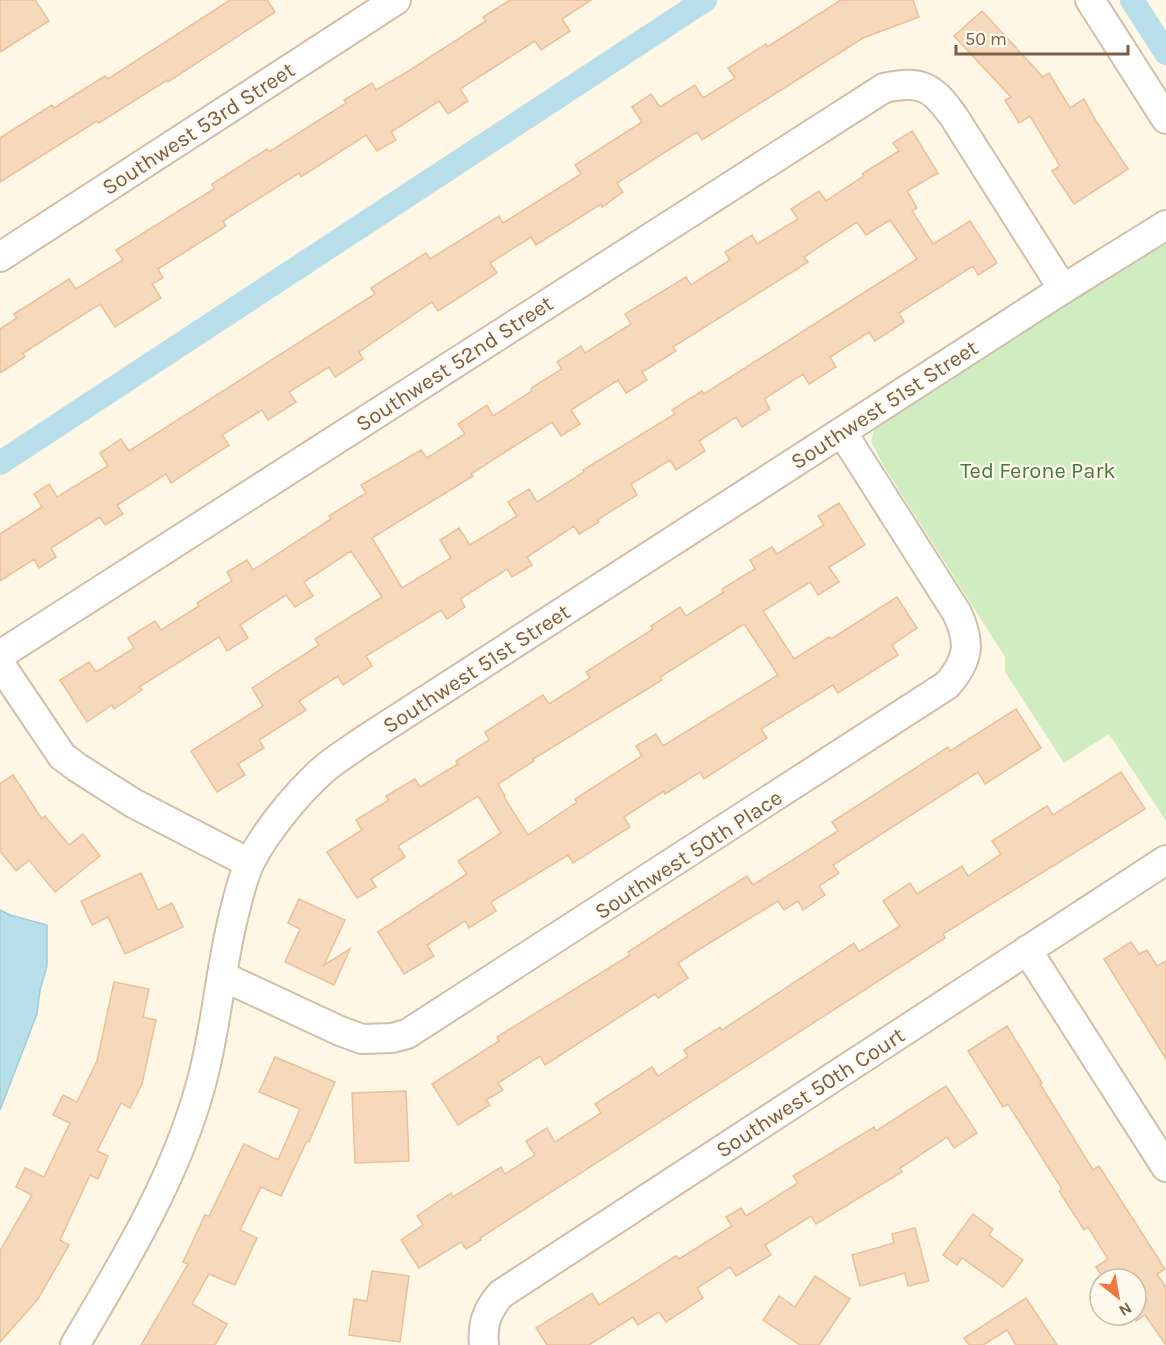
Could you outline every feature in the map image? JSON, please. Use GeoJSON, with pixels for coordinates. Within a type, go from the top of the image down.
{"type":"FeatureCollection","features":[{"type":"Feature","properties":{"kind":"street","name":"Southwest 53rd Street"},"geometry":{"type":"LineString","coordinates":[[0,257],[396,0]]}},
{"type":"Feature","properties":{"kind":"street"},"geometry":{"type":"LineString","coordinates":[[1090,0],[1166,119]]}},
{"type":"Feature","properties":{"kind":"street","name":"Southwest 52nd Street"},"geometry":{"type":"LineString","coordinates":[[0,655],[884,88],[912,84],[935,94],[948,108],[1063,289]]}},
{"type":"Feature","properties":{"kind":"street","name":"Southwest 51st Street"},"geometry":{"type":"LineString","coordinates":[[75,1345],[113,1281],[159,1194],[201,1084],[229,934],[249,863],[282,815],[324,770],[360,743],[1063,289],[1166,225]]}},
{"type":"Feature","properties":{"kind":"street","name":"Southwest 50th Place"},"geometry":{"type":"LineString","coordinates":[[222,976],[362,1039],[392,1038],[407,1034],[947,684],[957,673],[966,650],[966,638],[957,613],[842,432]]}},
{"type":"Feature","properties":{"kind":"street"},"geometry":{"type":"LineString","coordinates":[[0,664],[62,756],[133,802],[249,863]]}},
{"type":"Feature","properties":{"kind":"street","name":"Southwest 50th Court"},"geometry":{"type":"LineString","coordinates":[[484,1345],[485,1320],[491,1306],[501,1294],[1166,860]]}},
{"type":"Feature","properties":{"kind":"street"},"geometry":{"type":"LineString","coordinates":[[1027,950],[1166,1167]]}},
{"type":"Feature","properties":{"kind":"green space","name":"Ted Ferone Park"},"geometry":{"type":"Polygon","coordinates":[[[1166,240],[1166,821],[1109,734],[1064,763],[1005,672],[1005,657],[883,465],[871,441],[878,418],[1166,240]]]}},
{"type":"Feature","properties":{"kind":"water"},"geometry":{"type":"Polygon","coordinates":[[[0,910],[47,925],[47,966],[40,990],[37,1014],[0,1110],[0,910]]]}},
{"type":"Feature","properties":{"kind":"building"},"geometry":{"type":"Polygon","coordinates":[[[0,0],[35,0],[49,21],[0,52],[0,0]]]}},
{"type":"Feature","properties":{"kind":"building"},"geometry":{"type":"Polygon","coordinates":[[[230,0],[267,0],[275,12],[168,82],[167,80],[99,123],[97,121],[0,182],[0,138],[52,105],[54,108],[105,76],[108,79],[230,0]]]}},
{"type":"Feature","properties":{"kind":"building"},"geometry":{"type":"Polygon","coordinates":[[[510,0],[591,0],[562,19],[570,31],[541,50],[535,41],[460,89],[468,101],[448,114],[439,101],[391,132],[396,140],[377,151],[366,135],[301,177],[299,173],[223,221],[226,226],[158,269],[163,278],[152,284],[161,298],[115,327],[100,304],[23,353],[25,357],[0,373],[0,329],[17,318],[14,314],[69,279],[76,289],[123,260],[116,250],[214,189],[212,184],[267,149],[269,152],[346,103],[344,100],[372,83],[376,90],[407,72],[486,21],[483,17],[510,0]]]}},
{"type":"Feature","properties":{"kind":"building"},"geometry":{"type":"Polygon","coordinates":[[[841,0],[913,0],[919,17],[863,38],[702,140],[697,132],[617,183],[623,192],[602,207],[601,204],[536,245],[531,237],[490,263],[497,273],[438,311],[432,302],[359,352],[363,359],[335,377],[329,367],[289,392],[296,402],[268,420],[262,410],[222,435],[229,445],[171,483],[166,474],[117,505],[123,514],[105,525],[100,517],[51,548],[56,557],[39,568],[34,559],[0,581],[0,534],[42,507],[34,494],[49,484],[57,497],[108,466],[100,453],[121,439],[129,451],[375,294],[371,288],[426,253],[430,259],[499,216],[503,223],[581,174],[575,165],[642,122],[632,107],[651,94],[660,107],[695,85],[703,98],[735,78],[728,68],[766,44],[767,47],[841,0]]]}},
{"type":"Feature","properties":{"kind":"building"},"geometry":{"type":"Polygon","coordinates":[[[982,11],[1043,77],[1049,73],[1070,108],[1084,99],[1128,169],[1074,204],[1052,171],[1060,166],[1030,116],[1019,123],[1005,100],[1011,97],[954,36],[982,11]]]}},
{"type":"Feature","properties":{"kind":"building"},"geometry":{"type":"Polygon","coordinates":[[[912,131],[938,173],[907,191],[917,208],[912,211],[933,244],[970,221],[997,263],[978,275],[973,266],[899,313],[904,322],[875,341],[869,332],[830,357],[836,367],[809,384],[803,374],[764,399],[770,409],[742,427],[736,417],[699,441],[705,451],[676,470],[670,460],[631,484],[637,495],[597,520],[599,522],[579,534],[574,526],[527,557],[532,565],[512,577],[507,569],[460,599],[465,607],[447,619],[441,610],[366,656],[372,666],[343,685],[338,676],[299,701],[306,710],[259,740],[264,748],[238,764],[245,775],[217,792],[191,751],[263,706],[252,688],[319,645],[315,639],[382,597],[351,551],[304,582],[313,596],[295,607],[286,595],[240,625],[248,638],[227,651],[219,637],[139,687],[142,690],[114,709],[112,705],[87,722],[60,680],[89,662],[96,672],[134,648],[128,638],[155,621],[161,630],[199,606],[197,603],[232,581],[227,572],[247,560],[253,570],[331,519],[329,516],[366,493],[361,485],[421,450],[427,458],[465,434],[458,424],[487,405],[493,416],[532,391],[531,388],[562,369],[557,362],[581,346],[585,353],[631,324],[625,314],[686,277],[691,285],[730,260],[725,252],[752,235],[757,244],[798,219],[791,209],[819,191],[826,201],[864,176],[862,174],[899,151],[893,143],[912,131]],[[890,220],[866,235],[857,222],[804,257],[808,262],[673,347],[676,351],[642,372],[647,380],[626,393],[618,380],[571,410],[580,424],[561,436],[552,422],[471,474],[473,476],[372,538],[402,588],[451,558],[440,540],[459,528],[470,545],[517,516],[508,502],[529,489],[537,502],[584,472],[583,470],[675,414],[672,410],[702,391],[704,394],[917,259],[890,220]]]}},
{"type":"Feature","properties":{"kind":"building"},"geometry":{"type":"Polygon","coordinates":[[[839,503],[865,545],[829,567],[839,582],[818,595],[810,582],[763,611],[794,659],[829,637],[831,639],[897,597],[917,628],[892,645],[898,655],[838,693],[833,685],[761,729],[767,738],[704,779],[700,772],[665,794],[664,791],[624,817],[630,827],[573,863],[568,855],[491,902],[496,911],[469,928],[465,921],[427,945],[434,956],[404,974],[378,932],[467,874],[458,861],[501,833],[478,796],[398,846],[405,857],[371,879],[376,887],[357,898],[327,852],[362,830],[356,820],[389,800],[386,796],[415,779],[420,787],[458,764],[456,761],[489,740],[485,732],[543,695],[549,704],[590,678],[586,672],[653,629],[651,626],[680,607],[686,616],[724,592],[722,589],[755,569],[750,560],[772,547],[777,554],[824,525],[818,516],[839,503]],[[744,624],[660,677],[662,680],[533,759],[534,761],[498,784],[528,835],[577,802],[575,799],[642,756],[636,746],[656,734],[663,746],[778,675],[744,624]]]}},
{"type":"Feature","properties":{"kind":"building"},"geometry":{"type":"Polygon","coordinates":[[[1016,709],[1041,748],[985,784],[978,772],[833,865],[839,873],[819,886],[825,895],[803,910],[798,901],[784,910],[778,901],[678,963],[688,978],[658,998],[655,994],[545,1065],[540,1056],[498,1083],[503,1090],[486,1100],[490,1105],[458,1125],[432,1084],[499,1041],[497,1037],[630,955],[628,952],[747,876],[753,885],[838,831],[832,822],[948,747],[950,751],[1016,709]]]}},
{"type":"Feature","properties":{"kind":"building"},"geometry":{"type":"Polygon","coordinates":[[[1121,772],[1145,809],[943,934],[945,938],[480,1238],[481,1240],[466,1249],[461,1242],[419,1268],[401,1240],[423,1225],[417,1216],[451,1193],[453,1197],[501,1167],[505,1174],[535,1155],[526,1141],[547,1128],[555,1142],[601,1113],[595,1104],[652,1067],[658,1076],[688,1056],[684,1050],[720,1027],[722,1030],[854,943],[859,952],[900,926],[883,901],[910,883],[917,894],[962,866],[968,876],[1001,854],[992,841],[1047,806],[1053,815],[1121,772]]]}},
{"type":"Feature","properties":{"kind":"building"},"geometry":{"type":"Polygon","coordinates":[[[13,775],[42,819],[45,816],[69,845],[83,834],[100,856],[55,892],[29,860],[16,871],[0,851],[0,784],[13,775]]]}},
{"type":"Feature","properties":{"kind":"building"},"geometry":{"type":"Polygon","coordinates":[[[141,873],[158,910],[172,903],[183,927],[125,954],[108,917],[92,925],[81,901],[141,873]]]}},
{"type":"Feature","properties":{"kind":"building"},"geometry":{"type":"Polygon","coordinates":[[[299,899],[345,920],[324,965],[350,949],[334,985],[285,962],[300,929],[288,923],[299,899]]]}},
{"type":"Feature","properties":{"kind":"building"},"geometry":{"type":"Polygon","coordinates":[[[1131,942],[1139,954],[1147,950],[1157,966],[1166,961],[1166,1059],[1104,959],[1131,942]]]}},
{"type":"Feature","properties":{"kind":"building"},"geometry":{"type":"Polygon","coordinates":[[[114,982],[149,989],[143,1017],[156,1020],[142,1084],[130,1108],[121,1103],[97,1151],[108,1156],[98,1179],[90,1175],[60,1240],[69,1245],[38,1299],[0,1342],[0,1251],[32,1195],[16,1187],[25,1168],[44,1177],[70,1123],[53,1115],[63,1095],[77,1102],[97,1061],[114,982]]]}},
{"type":"Feature","properties":{"kind":"building"},"geometry":{"type":"Polygon","coordinates":[[[1007,1026],[1093,1170],[1099,1166],[1165,1269],[1157,1274],[1166,1287],[1166,1345],[1148,1319],[1148,1267],[1096,1267],[1108,1259],[1088,1227],[1084,1230],[1059,1191],[1062,1189],[1008,1104],[1003,1107],[968,1051],[1007,1026]]]}},
{"type":"Feature","properties":{"kind":"building"},"geometry":{"type":"Polygon","coordinates":[[[275,1057],[335,1082],[309,1142],[307,1141],[281,1196],[261,1187],[240,1230],[257,1238],[235,1285],[209,1274],[192,1304],[227,1324],[215,1345],[141,1345],[188,1264],[183,1262],[205,1215],[209,1216],[244,1144],[278,1160],[300,1109],[259,1092],[275,1057]]]}},
{"type":"Feature","properties":{"kind":"building"},"geometry":{"type":"Polygon","coordinates":[[[946,1086],[977,1133],[954,1148],[947,1137],[900,1168],[902,1172],[816,1224],[811,1216],[765,1245],[771,1255],[736,1276],[730,1267],[697,1288],[703,1298],[666,1322],[659,1312],[638,1325],[633,1317],[589,1345],[547,1345],[536,1328],[592,1293],[599,1305],[676,1256],[679,1259],[732,1226],[726,1217],[741,1208],[746,1216],[798,1183],[793,1176],[874,1127],[876,1131],[946,1086]]]}},
{"type":"Feature","properties":{"kind":"building"},"geometry":{"type":"Polygon","coordinates":[[[406,1091],[409,1161],[355,1163],[352,1093],[406,1091]]]}},
{"type":"Feature","properties":{"kind":"building"},"geometry":{"type":"Polygon","coordinates":[[[973,1214],[993,1229],[989,1235],[1023,1260],[1003,1287],[962,1258],[957,1265],[943,1255],[973,1214]]]}},
{"type":"Feature","properties":{"kind":"building"},"geometry":{"type":"Polygon","coordinates":[[[915,1228],[929,1281],[908,1286],[905,1273],[860,1286],[852,1255],[894,1243],[892,1234],[915,1228]]]}},
{"type":"Feature","properties":{"kind":"building"},"geometry":{"type":"Polygon","coordinates":[[[372,1271],[409,1276],[400,1342],[349,1335],[354,1299],[367,1301],[372,1271]]]}},
{"type":"Feature","properties":{"kind":"building"},"geometry":{"type":"Polygon","coordinates":[[[815,1276],[850,1299],[819,1345],[800,1345],[763,1320],[779,1296],[795,1307],[815,1276]]]}},
{"type":"Feature","properties":{"kind":"building"},"geometry":{"type":"Polygon","coordinates":[[[1026,1298],[1057,1345],[1016,1345],[1007,1330],[983,1345],[969,1345],[964,1338],[1026,1298]]]}},
{"type":"Feature","properties":{"kind":"waterway"},"geometry":{"type":"LineString","coordinates":[[0,463],[705,0]]}},
{"type":"Feature","properties":{"kind":"waterway"},"geometry":{"type":"LineString","coordinates":[[1132,0],[1166,53]]}}]}
